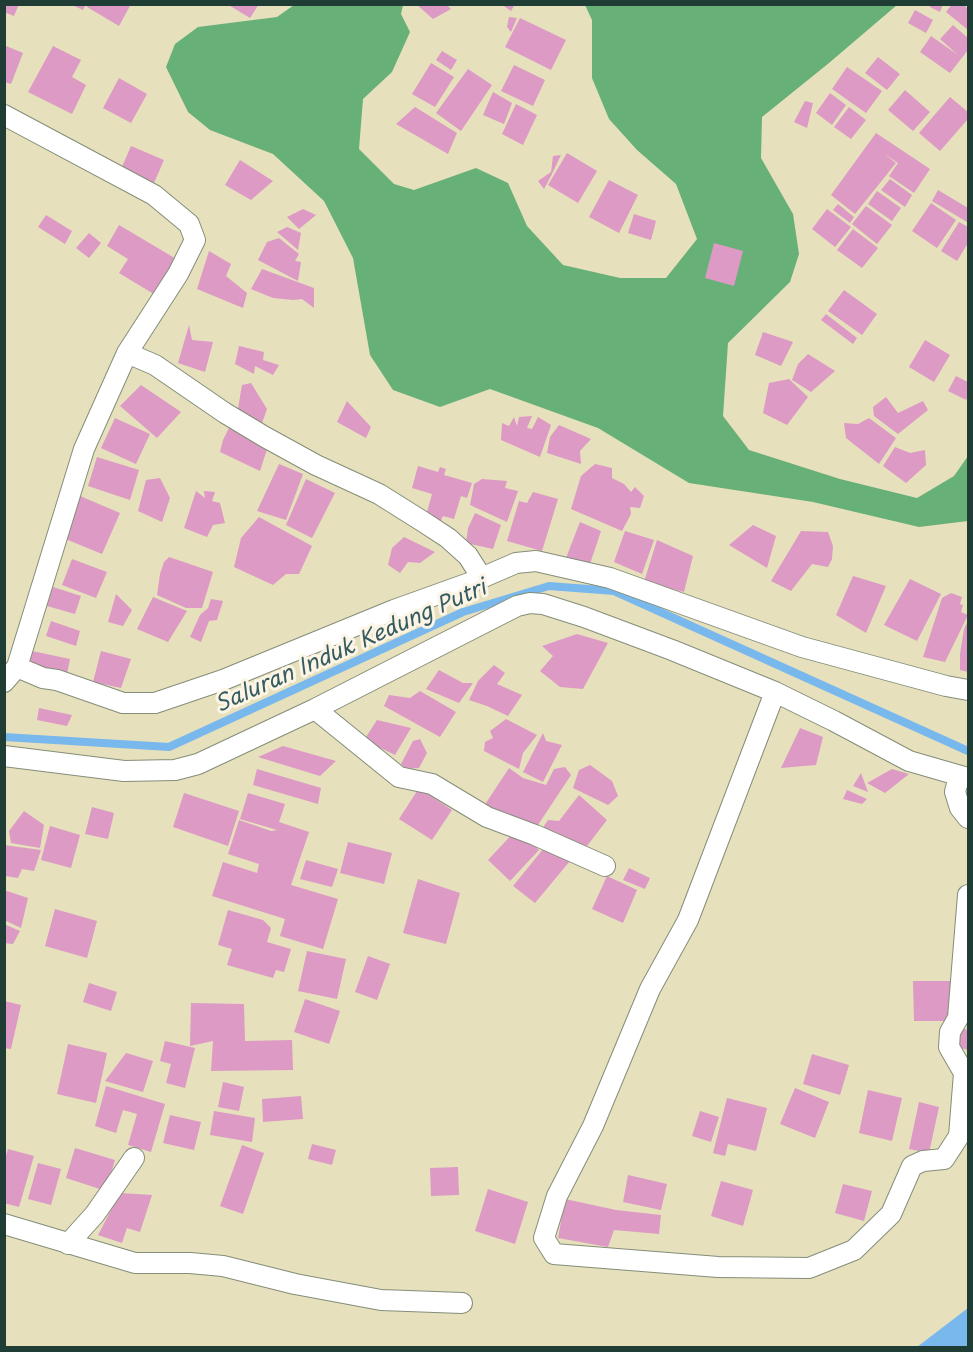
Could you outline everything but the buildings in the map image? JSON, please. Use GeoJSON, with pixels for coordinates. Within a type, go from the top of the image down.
{"type":"FeatureCollection","features":[{"type":"Feature","properties":{"kind":"street"},"geometry":{"type":"LineString","coordinates":[[4,115],[154,195],[189,225],[194,235],[194,244],[127,353],[84,450],[11,674],[57,680],[123,703],[155,703],[223,680],[516,563],[536,561],[610,578],[802,647],[946,686],[969,690]]}},
{"type":"Feature","properties":{"kind":"street"},"geometry":{"type":"LineString","coordinates":[[127,353],[155,364],[225,413],[265,437],[316,465],[379,494],[422,521],[448,538],[468,556],[482,578]]}},
{"type":"Feature","properties":{"kind":"street"},"geometry":{"type":"LineString","coordinates":[[4,756],[124,771],[176,770],[198,764],[220,756],[518,606],[530,603],[543,604],[584,617],[775,692],[909,761],[964,777],[955,792],[960,808],[969,818]]}},
{"type":"Feature","properties":{"kind":"street"},"geometry":{"type":"LineString","coordinates":[[775,692],[688,920],[650,989],[593,1126],[557,1196],[544,1239],[554,1254],[718,1267],[809,1268],[854,1251],[891,1214],[912,1166],[923,1161],[944,1159],[959,1136],[964,1073],[949,1047],[950,1032],[958,1018],[969,895]]}},
{"type":"Feature","properties":{"kind":"street"},"geometry":{"type":"LineString","coordinates":[[315,709],[399,777],[432,784],[487,817],[605,866]]}},
{"type":"Feature","properties":{"kind":"street"},"geometry":{"type":"LineString","coordinates":[[68,1244],[96,1214],[134,1158]]}},
{"type":"Feature","properties":{"kind":"street"},"geometry":{"type":"LineString","coordinates":[[4,1224],[135,1263],[190,1263],[223,1266],[295,1284],[381,1300],[462,1304]]}},
{"type":"Feature","properties":{"kind":"green space"},"geometry":{"type":"Polygon","coordinates":[[[294,5],[403,5],[401,14],[410,32],[392,72],[363,99],[359,149],[394,184],[414,190],[476,168],[508,183],[527,226],[563,265],[620,278],[666,278],[697,239],[676,184],[637,150],[609,119],[592,78],[592,20],[585,5],[897,5],[762,117],[761,158],[793,214],[799,254],[790,282],[728,343],[723,416],[749,450],[840,479],[917,498],[954,476],[968,456],[968,521],[919,527],[813,502],[689,483],[598,428],[490,389],[440,407],[393,390],[370,355],[353,258],[324,201],[273,154],[210,130],[188,112],[166,67],[175,44],[198,27],[277,17],[294,5]]]}},
{"type":"Feature","properties":{"kind":"water"},"geometry":{"type":"Polygon","coordinates":[[[968,1308],[968,1347],[917,1347],[968,1308]]]}},
{"type":"Feature","properties":{"kind":"waterway","name":"Saluran Induk Kedung Putri"},"geometry":{"type":"LineString","coordinates":[[4,737],[169,747],[463,612],[549,586],[614,591],[968,751]]}}]}
